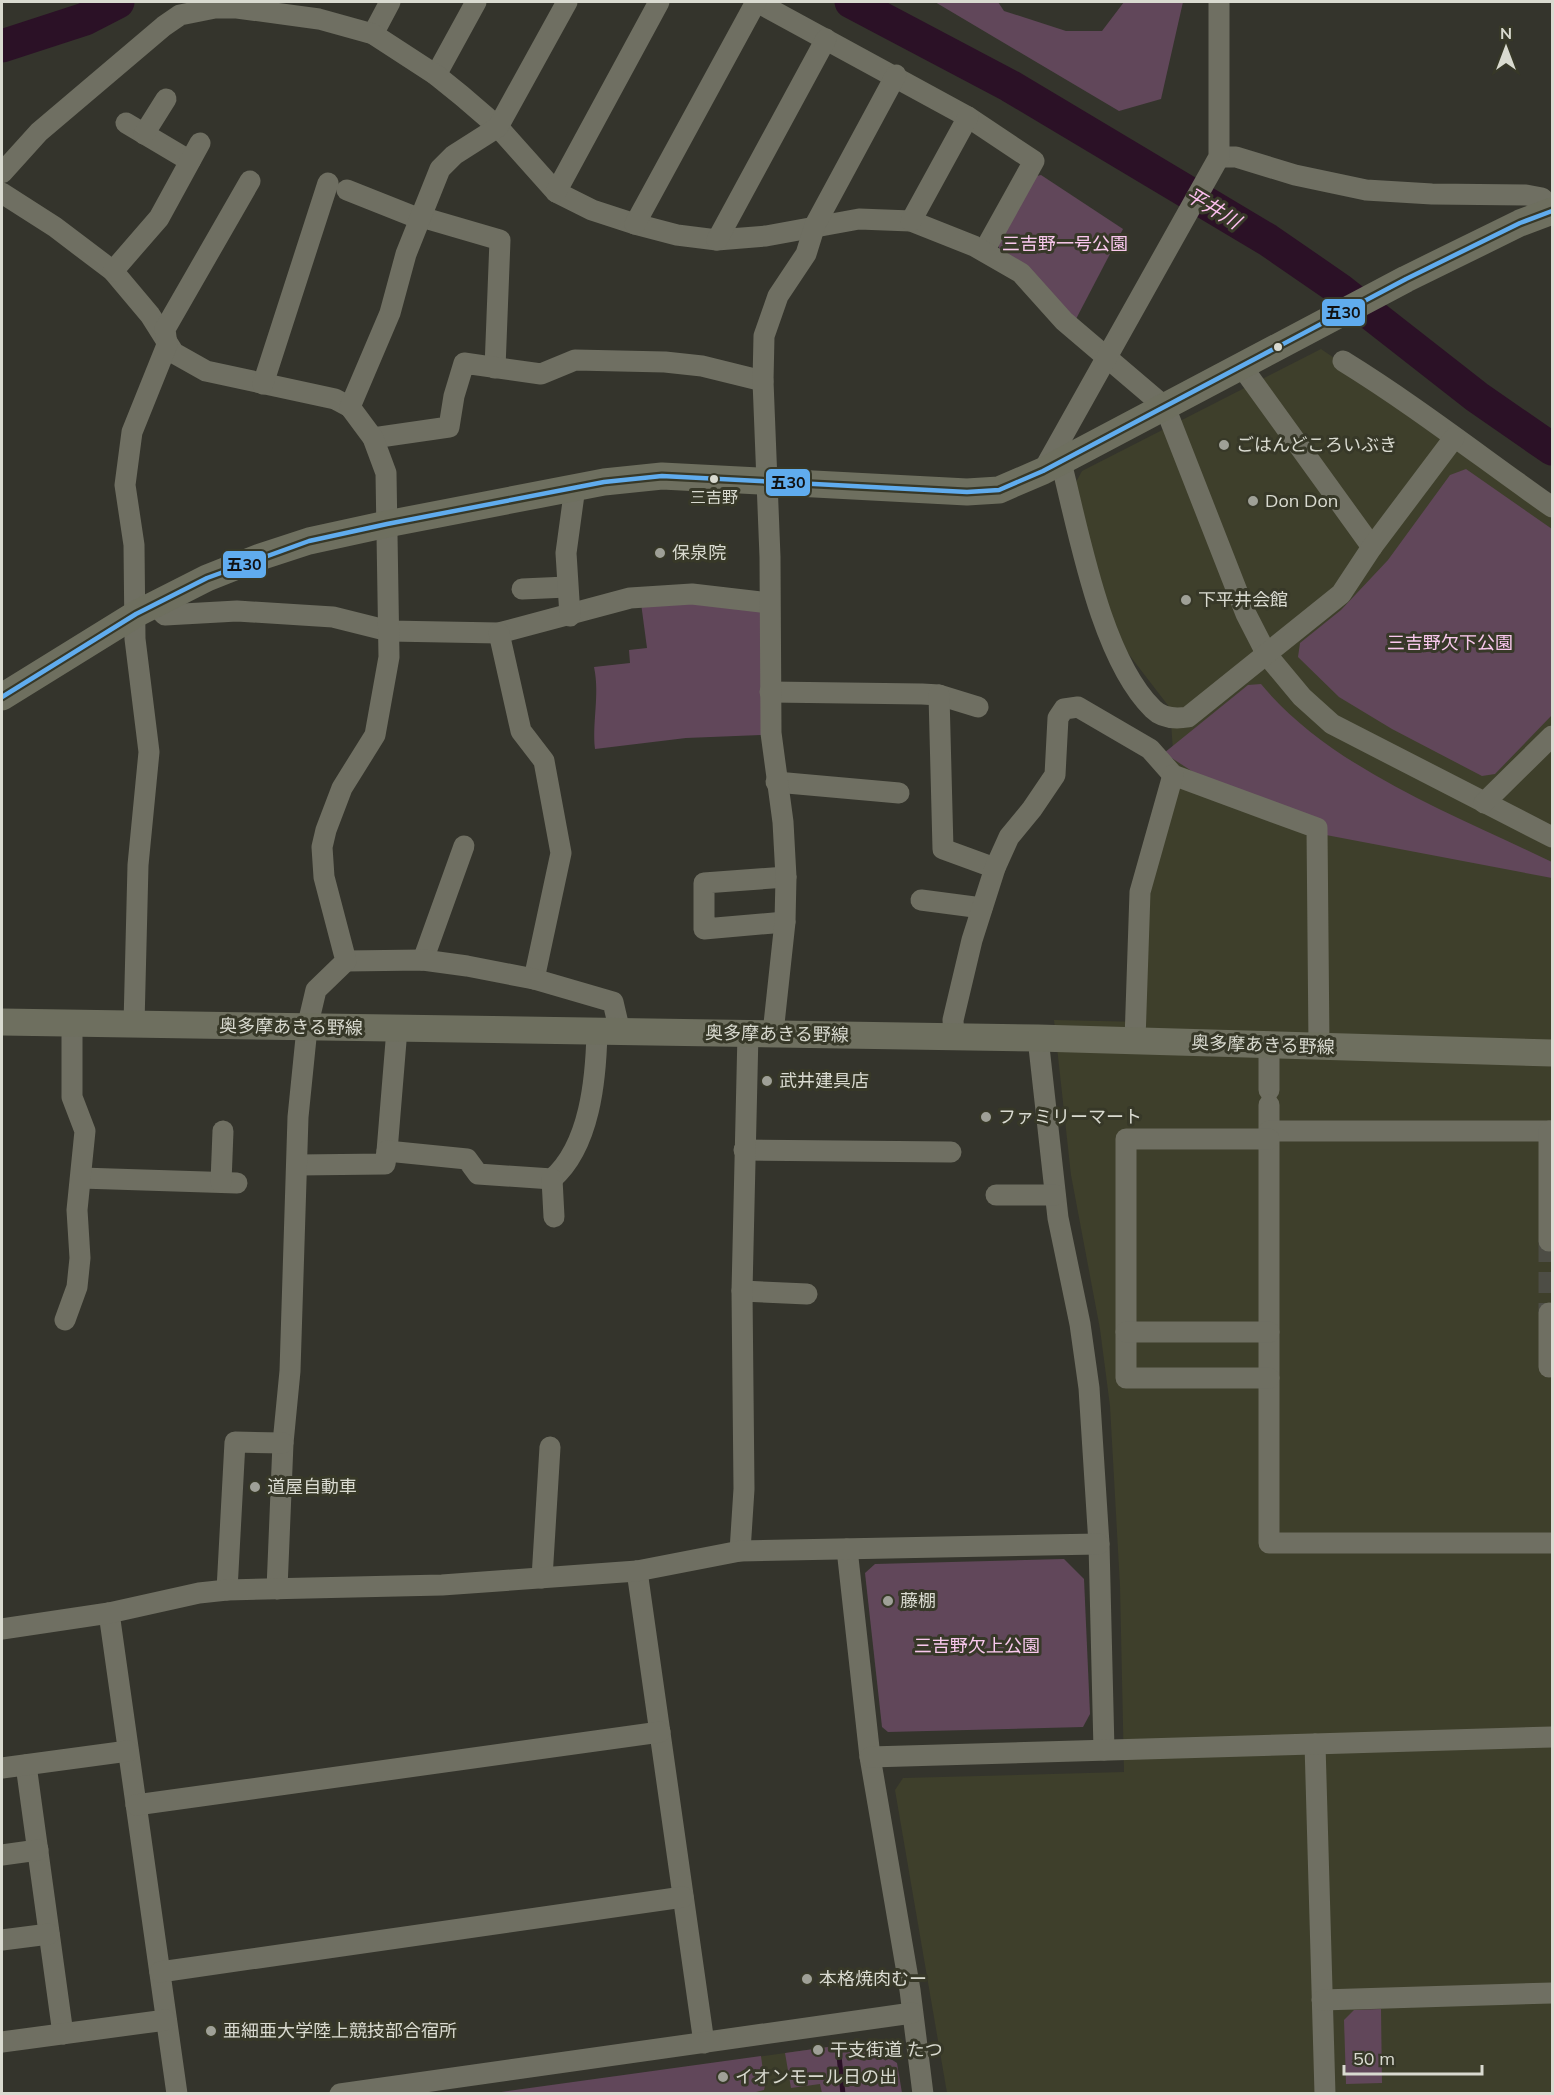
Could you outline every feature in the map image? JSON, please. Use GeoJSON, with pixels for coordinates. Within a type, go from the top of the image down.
{"type":"FeatureCollection","features":[{"type":"Feature","properties":{"kind":"main road"},"geometry":{"type":"LineString","coordinates":[[2,697],[145,610],[207,578],[309,541],[387,524],[575,487],[662,476],[981,492],[999,489],[1052,466],[1308,333],[1406,279],[1520,223],[1552,210]]}},
{"type":"Feature","properties":{"kind":"main road","name":"奥多摩あきる野線"},"geometry":{"type":"LineString","coordinates":[[2,1022],[1038,1038],[1552,1053]]}},
{"type":"Feature","properties":{"kind":"street"},"geometry":{"type":"LineString","coordinates":[[3,169],[39,132],[140,45],[180,15],[205,2]]}},
{"type":"Feature","properties":{"kind":"street"},"geometry":{"type":"LineString","coordinates":[[373,34],[390,2]]}},
{"type":"Feature","properties":{"kind":"street"},"geometry":{"type":"LineString","coordinates":[[436,75],[476,2]]}},
{"type":"Feature","properties":{"kind":"street"},"geometry":{"type":"LineString","coordinates":[[350,407],[390,313],[406,254],[440,169],[454,155],[498,127],[567,2]]}},
{"type":"Feature","properties":{"kind":"street"},"geometry":{"type":"LineString","coordinates":[[556,192],[659,2]]}},
{"type":"Feature","properties":{"kind":"street"},"geometry":{"type":"LineString","coordinates":[[635,224],[757,2],[896,75],[968,117],[1034,161],[984,251]]}},
{"type":"Feature","properties":{"kind":"street"},"geometry":{"type":"LineString","coordinates":[[1219,2],[1218,160],[1107,360],[1052,466],[1109,639],[1125,670],[1154,711],[1172,719],[1188,717],[1341,594],[1372,548],[1454,438]]}},
{"type":"Feature","properties":{"kind":"street"},"geometry":{"type":"LineString","coordinates":[[180,15],[214,8],[237,8],[319,19],[373,34],[436,75],[498,127],[556,192],[592,210],[635,224],[677,235],[717,240],[766,236],[816,225],[859,219],[910,221],[984,251],[1021,273],[1064,321],[1107,360],[1165,407],[1246,614],[1267,655],[1302,698],[1332,724],[1552,837]]}},
{"type":"Feature","properties":{"kind":"street"},"geometry":{"type":"LineString","coordinates":[[717,240],[826,39]]}},
{"type":"Feature","properties":{"kind":"street"},"geometry":{"type":"LineString","coordinates":[[740,1551],[744,1489],[742,1291],[744,1150],[761,1033],[785,922],[786,877],[783,822],[771,733],[764,336],[771,314],[792,273],[807,254],[816,225],[896,75]]}},
{"type":"Feature","properties":{"kind":"street"},"geometry":{"type":"LineString","coordinates":[[113,271],[159,218],[195,152],[135,128],[165,99]]}},
{"type":"Feature","properties":{"kind":"street"},"geometry":{"type":"LineString","coordinates":[[910,221],[968,117]]}},
{"type":"Feature","properties":{"kind":"street"},"geometry":{"type":"LineString","coordinates":[[1218,160],[1236,157],[1295,175],[1366,190],[1432,194],[1527,195],[1542,198],[1552,210]]}},
{"type":"Feature","properties":{"kind":"street"},"geometry":{"type":"LineString","coordinates":[[134,1024],[138,865],[148,752],[135,639],[145,610],[125,485],[132,432],[166,345],[165,329],[250,181]]}},
{"type":"Feature","properties":{"kind":"street"},"geometry":{"type":"LineString","coordinates":[[263,384],[337,187],[420,219],[428,219],[500,240],[495,368]]}},
{"type":"Feature","properties":{"kind":"street"},"geometry":{"type":"LineString","coordinates":[[2,193],[55,227],[113,271],[150,315],[166,345],[174,353],[206,371],[335,399],[350,407],[373,438],[386,473],[389,657],[375,735],[363,758],[342,788],[322,847],[324,877],[346,961]]}},
{"type":"Feature","properties":{"kind":"street"},"geometry":{"type":"LineString","coordinates":[[373,438],[449,427],[454,396],[464,363],[541,374],[575,360],[665,362],[702,366],[763,381]]}},
{"type":"Feature","properties":{"kind":"street"},"geometry":{"type":"LineString","coordinates":[[1343,361],[1439,423],[1454,438],[1552,507]]}},
{"type":"Feature","properties":{"kind":"street"},"geometry":{"type":"LineString","coordinates":[[1242,367],[1372,548]]}},
{"type":"Feature","properties":{"kind":"street"},"geometry":{"type":"LineString","coordinates":[[570,616],[566,553],[575,487]]}},
{"type":"Feature","properties":{"kind":"street"},"geometry":{"type":"LineString","coordinates":[[522,589],[567,587]]}},
{"type":"Feature","properties":{"kind":"street"},"geometry":{"type":"LineString","coordinates":[[145,610],[165,615],[237,611],[333,617],[389,631],[499,633],[570,616],[630,598],[692,594],[769,603]]}},
{"type":"Feature","properties":{"kind":"street"},"geometry":{"type":"LineString","coordinates":[[499,633],[521,731],[544,761],[561,853],[534,979]]}},
{"type":"Feature","properties":{"kind":"street"},"geometry":{"type":"LineString","coordinates":[[770,692],[939,695],[978,707]]}},
{"type":"Feature","properties":{"kind":"street"},"geometry":{"type":"LineString","coordinates":[[939,695],[943,849],[994,868]]}},
{"type":"Feature","properties":{"kind":"street"},"geometry":{"type":"LineString","coordinates":[[954,1037],[953,1020],[994,868],[1009,837],[1055,775],[1058,718],[1064,709],[1078,707],[1150,749],[1173,775],[1317,828],[1319,1047]]}},
{"type":"Feature","properties":{"kind":"street"},"geometry":{"type":"LineString","coordinates":[[1484,803],[1552,736]]}},
{"type":"Feature","properties":{"kind":"street"},"geometry":{"type":"LineString","coordinates":[[1135,1040],[1140,892],[1173,775]]}},
{"type":"Feature","properties":{"kind":"street"},"geometry":{"type":"LineString","coordinates":[[776,782],[898,793]]}},
{"type":"Feature","properties":{"kind":"street"},"geometry":{"type":"LineString","coordinates":[[423,960],[464,846]]}},
{"type":"Feature","properties":{"kind":"street"},"geometry":{"type":"LineString","coordinates":[[785,922],[704,929],[704,883],[786,877]]}},
{"type":"Feature","properties":{"kind":"street"},"geometry":{"type":"LineString","coordinates":[[921,900],[982,908]]}},
{"type":"Feature","properties":{"kind":"street"},"geometry":{"type":"LineString","coordinates":[[277,1589],[283,1443],[290,1371],[298,1116],[307,1028],[316,990],[346,961],[423,960],[534,979],[613,1002],[608,1031],[595,1065],[580,1138],[561,1171],[552,1179],[478,1174],[467,1160],[387,1151]]}},
{"type":"Feature","properties":{"kind":"street"},"geometry":{"type":"LineString","coordinates":[[66,1320],[78,1287],[81,1258],[78,1210],[85,1131],[72,1097],[72,1024]]}},
{"type":"Feature","properties":{"kind":"street"},"geometry":{"type":"LineString","coordinates":[[298,1165],[385,1164],[397,1029]]}},
{"type":"Feature","properties":{"kind":"street"},"geometry":{"type":"LineString","coordinates":[[1038,1038],[1055,1195],[1080,1324],[1089,1388],[1099,1544],[1104,1750]]}},
{"type":"Feature","properties":{"kind":"street"},"geometry":{"type":"LineString","coordinates":[[1269,1045],[1269,1543],[1552,1543]]}},
{"type":"Feature","properties":{"kind":"street"},"geometry":{"type":"LineString","coordinates":[[81,1178],[229,1182],[223,1131]]}},
{"type":"Feature","properties":{"kind":"street"},"geometry":{"type":"LineString","coordinates":[[1269,1378],[1126,1378],[1126,1139],[1551,1131],[1549,1241]]}},
{"type":"Feature","properties":{"kind":"street"},"geometry":{"type":"LineString","coordinates":[[744,1150],[951,1152]]}},
{"type":"Feature","properties":{"kind":"street"},"geometry":{"type":"LineString","coordinates":[[552,1179],[554,1217]]}},
{"type":"Feature","properties":{"kind":"street"},"geometry":{"type":"LineString","coordinates":[[996,1195],[1055,1195]]}},
{"type":"Feature","properties":{"kind":"street"},"geometry":{"type":"LineString","coordinates":[[742,1291],[807,1294]]}},
{"type":"Feature","properties":{"kind":"street"},"geometry":{"type":"LineString","coordinates":[[1549,1313],[1549,1367]]}},
{"type":"Feature","properties":{"kind":"street"},"geometry":{"type":"LineString","coordinates":[[1126,1332],[1269,1332]]}},
{"type":"Feature","properties":{"kind":"street"},"geometry":{"type":"LineString","coordinates":[[227,1590],[235,1442],[283,1443]]}},
{"type":"Feature","properties":{"kind":"street"},"geometry":{"type":"LineString","coordinates":[[542,1578],[550,1447]]}},
{"type":"Feature","properties":{"kind":"street"},"geometry":{"type":"LineString","coordinates":[[2,1629],[109,1613],[199,1593],[227,1590],[442,1585],[637,1571],[740,1551],[1099,1544]]}},
{"type":"Feature","properties":{"kind":"street"},"geometry":{"type":"LineString","coordinates":[[847,1549],[870,1757],[912,2013],[922,2094]]}},
{"type":"Feature","properties":{"kind":"street"},"geometry":{"type":"LineString","coordinates":[[637,1571],[704,2043]]}},
{"type":"Feature","properties":{"kind":"street"},"geometry":{"type":"LineString","coordinates":[[109,1613],[177,2094]]}},
{"type":"Feature","properties":{"kind":"street"},"geometry":{"type":"LineString","coordinates":[[136,1804],[660,1732]]}},
{"type":"Feature","properties":{"kind":"street"},"geometry":{"type":"LineString","coordinates":[[870,1757],[1552,1737]]}},
{"type":"Feature","properties":{"kind":"street"},"geometry":{"type":"LineString","coordinates":[[1315,1744],[1325,2094]]}},
{"type":"Feature","properties":{"kind":"street"},"geometry":{"type":"LineString","coordinates":[[2,1768],[129,1751]]}},
{"type":"Feature","properties":{"kind":"street"},"geometry":{"type":"LineString","coordinates":[[26,1765],[63,2034]]}},
{"type":"Feature","properties":{"kind":"street"},"geometry":{"type":"LineString","coordinates":[[2,1855],[38,1850]]}},
{"type":"Feature","properties":{"kind":"street"},"geometry":{"type":"LineString","coordinates":[[159,1972],[683,1898]]}},
{"type":"Feature","properties":{"kind":"street"},"geometry":{"type":"LineString","coordinates":[[2,1940],[49,1934]]}},
{"type":"Feature","properties":{"kind":"street"},"geometry":{"type":"LineString","coordinates":[[1322,2000],[1552,1993]]}},
{"type":"Feature","properties":{"kind":"street"},"geometry":{"type":"LineString","coordinates":[[339,2094],[912,2013]]}},
{"type":"Feature","properties":{"kind":"street"},"geometry":{"type":"LineString","coordinates":[[2,2042],[166,2020]]}},
{"type":"Feature","properties":{"kind":"shaded area"},"geometry":{"type":"Polygon","coordinates":[[[1321,349],[1552,507],[1552,2093],[947,2093],[895,1790],[903,1778],[1124,1772],[1120,1586],[1110,1406],[1100,1329],[1071,1175],[1054,1020],[1145,1022],[1148,898],[1176,794],[1170,708],[1117,639],[1103,595],[1076,482],[1082,471],[1321,349]]]}},
{"type":"Feature","properties":{"kind":"shaded area","name":"イオンモール日の出"},"geometry":{"type":"Polygon","coordinates":[[[828,2047],[835,2094],[494,2094],[828,2047]]]}},
{"type":"Feature","properties":{"kind":"green space"},"geometry":{"type":"Polygon","coordinates":[[[935,2],[998,2],[1004,11],[1066,31],[1102,31],[1124,2],[1183,2],[1161,99],[1119,111],[935,2]]]}},
{"type":"Feature","properties":{"kind":"green space","name":"三吉野一号公園"},"geometry":{"type":"Polygon","coordinates":[[[1041,175],[1123,229],[1076,319],[1000,250],[996,240],[1032,177],[1041,175]]]}},
{"type":"Feature","properties":{"kind":"green space","name":"三吉野欠下公園"},"geometry":{"type":"Polygon","coordinates":[[[1466,469],[1552,529],[1552,715],[1495,774],[1482,776],[1392,729],[1339,697],[1298,657],[1300,643],[1341,610],[1388,560],[1450,475],[1466,469]]]}},
{"type":"Feature","properties":{"kind":"green space"},"geometry":{"type":"Polygon","coordinates":[[[641,603],[761,605],[761,735],[686,738],[595,749],[596,677],[594,667],[630,663],[629,650],[647,648],[641,603]]]}},
{"type":"Feature","properties":{"kind":"green space"},"geometry":{"type":"Polygon","coordinates":[[[1261,684],[1289,714],[1322,741],[1358,765],[1435,807],[1552,862],[1552,878],[1326,835],[1325,822],[1207,781],[1164,753],[1248,685],[1261,684]]]}},
{"type":"Feature","properties":{"kind":"green space","name":"三吉野欠上公園"},"geometry":{"type":"Polygon","coordinates":[[[1064,1559],[1084,1579],[1090,1714],[1083,1727],[888,1732],[882,1727],[865,1573],[875,1564],[1064,1559]]]}},
{"type":"Feature","properties":{"kind":"green space"},"geometry":{"type":"Polygon","coordinates":[[[1381,2009],[1382,2083],[1346,2084],[1344,2020],[1354,2010],[1381,2009]]]}},
{"type":"Feature","properties":{"kind":"green space"},"geometry":{"type":"Polygon","coordinates":[[[864,2042],[897,2063],[902,2093],[822,2093],[820,2084],[791,2088],[785,2053],[864,2042]]]}},
{"type":"Feature","properties":{"kind":"green space","name":"イオンモール日の出"},"geometry":{"type":"Polygon","coordinates":[[[761,2056],[765,2086],[764,2090],[752,2093],[494,2093],[761,2056]]]}},
{"type":"Feature","properties":{"kind":"waterway","name":"平井川"},"geometry":{"type":"LineString","coordinates":[[2,46],[85,19],[118,2]]}},
{"type":"Feature","properties":{"kind":"waterway","name":"平井川"},"geometry":{"type":"LineString","coordinates":[[851,2],[1010,86],[1268,240],[1339,289],[1477,397],[1552,449]]}},
{"type":"Feature","properties":{"kind":"waterway"},"geometry":{"type":"LineString","coordinates":[[839,2056],[843,2094]]}},
{"type":"Feature","properties":{"kind":"tunnel"},"geometry":{"type":"LineString","coordinates":[[1549,1241],[1549,1313]]}},
{"type":"Feature","properties":{"kind":"transit line","name":"五30"},"geometry":{"type":"LineString","coordinates":[[2,697],[136,614],[207,578],[309,541],[387,524],[604,482],[662,476],[967,492],[999,490],[1043,471],[1406,279],[1520,223],[1552,211]]}},
{"type":"Feature","properties":{"kind":"place","name":"ごはんどころいぶき"},"geometry":{"type":"Point","coordinates":[1224,445]}},
{"type":"Feature","properties":{"kind":"place","name":"三吉野"},"geometry":{"type":"Point","coordinates":[714,479]}},
{"type":"Feature","properties":{"kind":"place","name":"Don Don"},"geometry":{"type":"Point","coordinates":[1253,501]}},
{"type":"Feature","properties":{"kind":"place","name":"保泉院"},"geometry":{"type":"Point","coordinates":[660,553]}},
{"type":"Feature","properties":{"kind":"place","name":"下平井会館"},"geometry":{"type":"Point","coordinates":[1186,600]}},
{"type":"Feature","properties":{"kind":"place","name":"武井建具店"},"geometry":{"type":"Point","coordinates":[767,1081]}},
{"type":"Feature","properties":{"kind":"place","name":"ファミリーマート"},"geometry":{"type":"Point","coordinates":[986,1117]}},
{"type":"Feature","properties":{"kind":"place","name":"道屋自動車"},"geometry":{"type":"Point","coordinates":[255,1487]}},
{"type":"Feature","properties":{"kind":"place","name":"藤棚"},"geometry":{"type":"Point","coordinates":[888,1601]}},
{"type":"Feature","properties":{"kind":"place","name":"本格焼肉むー"},"geometry":{"type":"Point","coordinates":[807,1979]}},
{"type":"Feature","properties":{"kind":"place","name":"亜細亜大学陸上競技部合宿所"},"geometry":{"type":"Point","coordinates":[211,2031]}},
{"type":"Feature","properties":{"kind":"place","name":"干支街道 たつ"},"geometry":{"type":"Point","coordinates":[818,2050]}},
{"type":"Feature","properties":{"kind":"place","name":"イオンモール日の出"},"geometry":{"type":"Point","coordinates":[723,2077]}}]}
